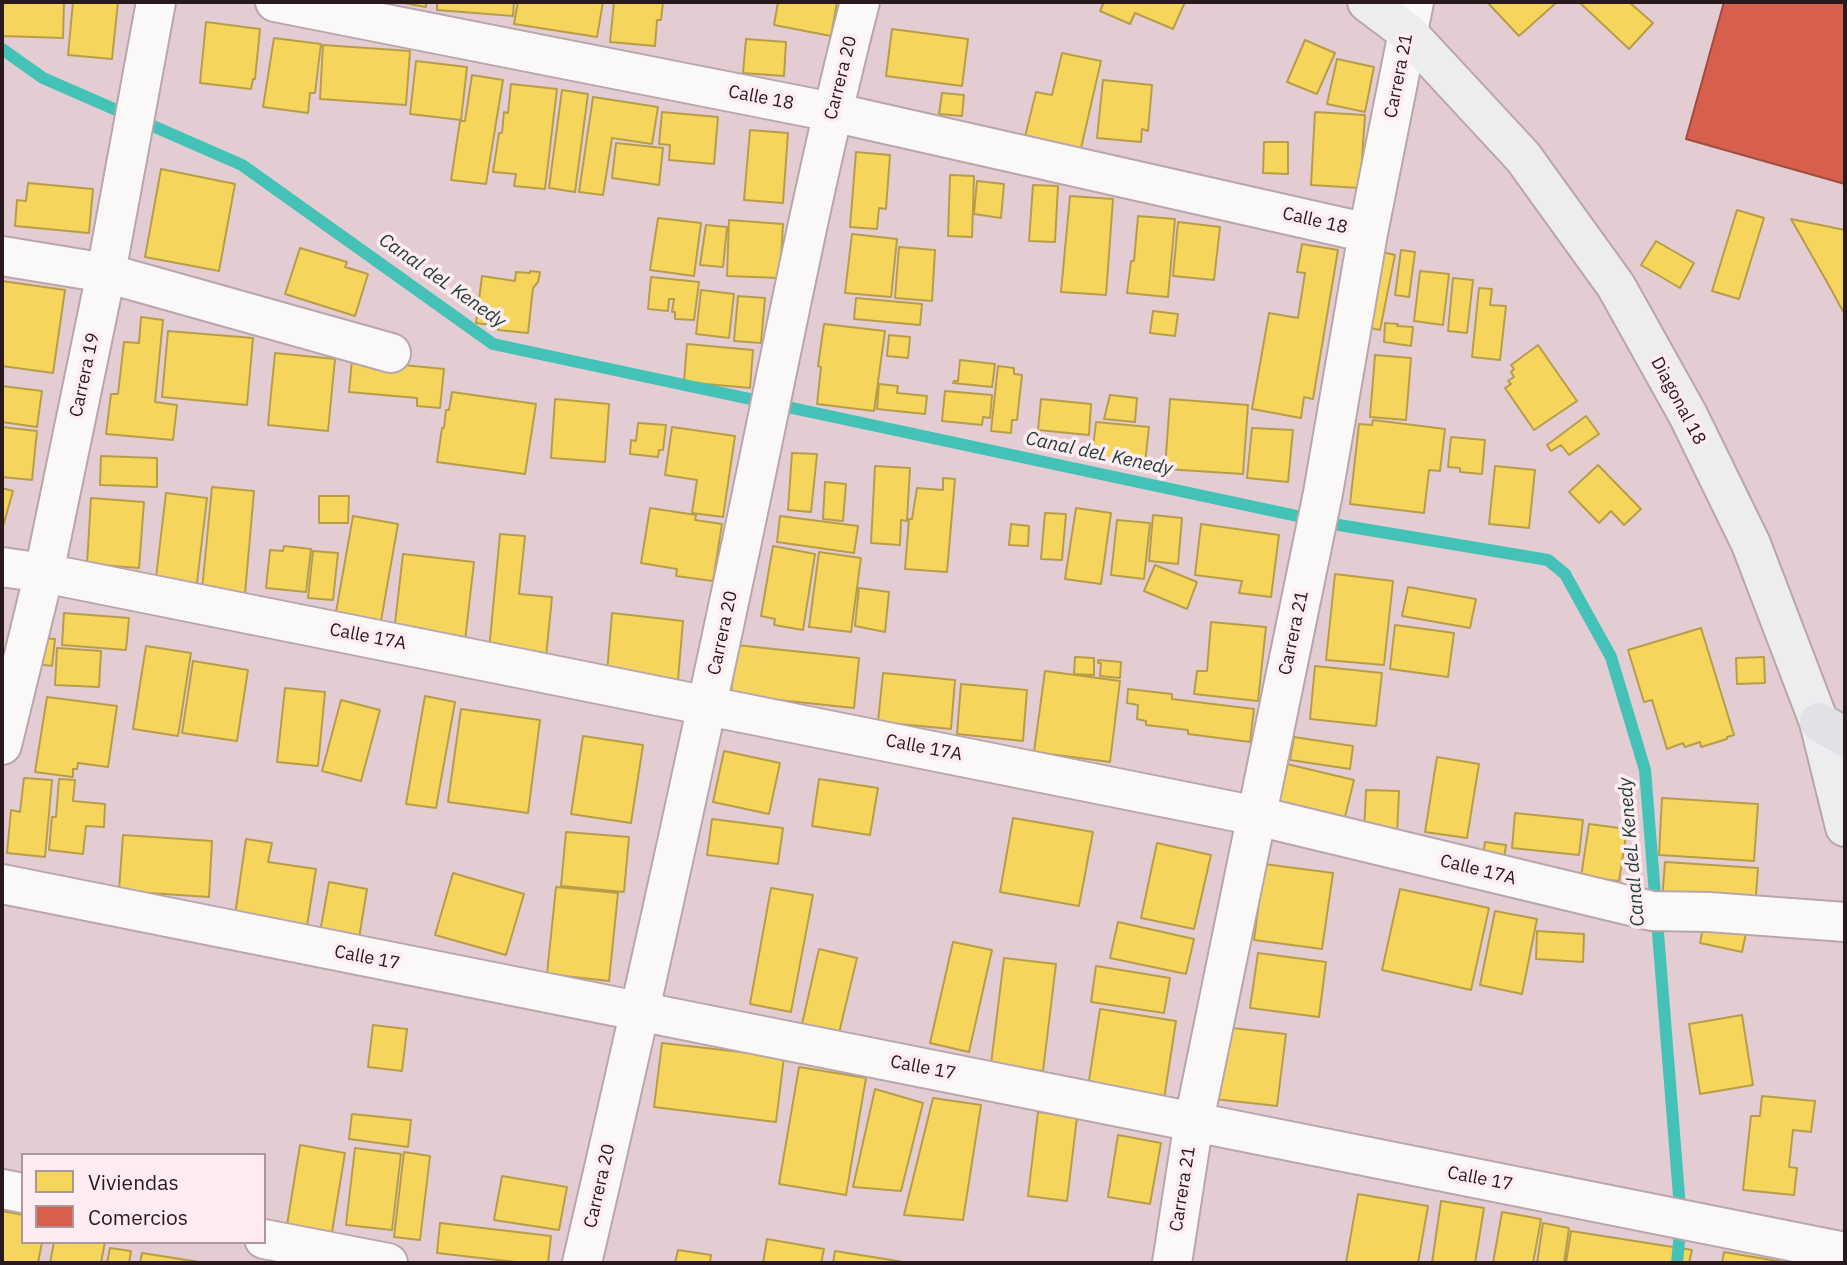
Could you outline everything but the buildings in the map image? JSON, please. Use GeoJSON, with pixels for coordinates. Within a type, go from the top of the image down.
{"type":"FeatureCollection","features":[{"type":"Feature","properties":{"kind":"main road","name":"Diagonal 18"},"geometry":{"type":"LineString","coordinates":[[1367,2],[1411,17],[1523,158],[1616,286],[1688,415],[1751,544],[1832,729],[1845,827]]}},
{"type":"Feature","properties":{"kind":"street","name":"Carrera 19"},"geometry":{"type":"LineString","coordinates":[[2,745],[44,573],[106,274],[156,2]]}},
{"type":"Feature","properties":{"kind":"street","name":"Calle 18"},"geometry":{"type":"LineString","coordinates":[[275,2],[832,112],[1368,233]]}},
{"type":"Feature","properties":{"kind":"street","name":"Carrera 20"},"geometry":{"type":"LineString","coordinates":[[582,1263],[708,705],[832,112],[860,2]]}},
{"type":"Feature","properties":{"kind":"street","name":"Carrera 21"},"geometry":{"type":"LineString","coordinates":[[1172,1263],[1194,1121],[1323,492],[1368,233],[1411,17]]}},
{"type":"Feature","properties":{"kind":"street"},"geometry":{"type":"LineString","coordinates":[[2,256],[106,274],[391,353]]}},
{"type":"Feature","properties":{"kind":"street","name":"Calle 17A"},"geometry":{"type":"LineString","coordinates":[[2,567],[44,573],[1257,816],[1652,911],[1710,912],[1845,922]]}},
{"type":"Feature","properties":{"kind":"street","name":"Calle 17"},"geometry":{"type":"LineString","coordinates":[[2,884],[1845,1252]]}},
{"type":"Feature","properties":{"kind":"street"},"geometry":{"type":"LineString","coordinates":[[2,1189],[21,1193]]}},
{"type":"Feature","properties":{"kind":"street"},"geometry":{"type":"LineString","coordinates":[[266,1239],[388,1263]]}},
{"type":"Feature","properties":{"kind":"waterway","name":"Canal deL Kenedy"},"geometry":{"type":"LineString","coordinates":[[2,49],[43,78],[242,165],[493,344],[1339,525],[1548,560],[1565,574],[1611,657],[1645,770],[1681,1221],[1677,1263]]}}]}
